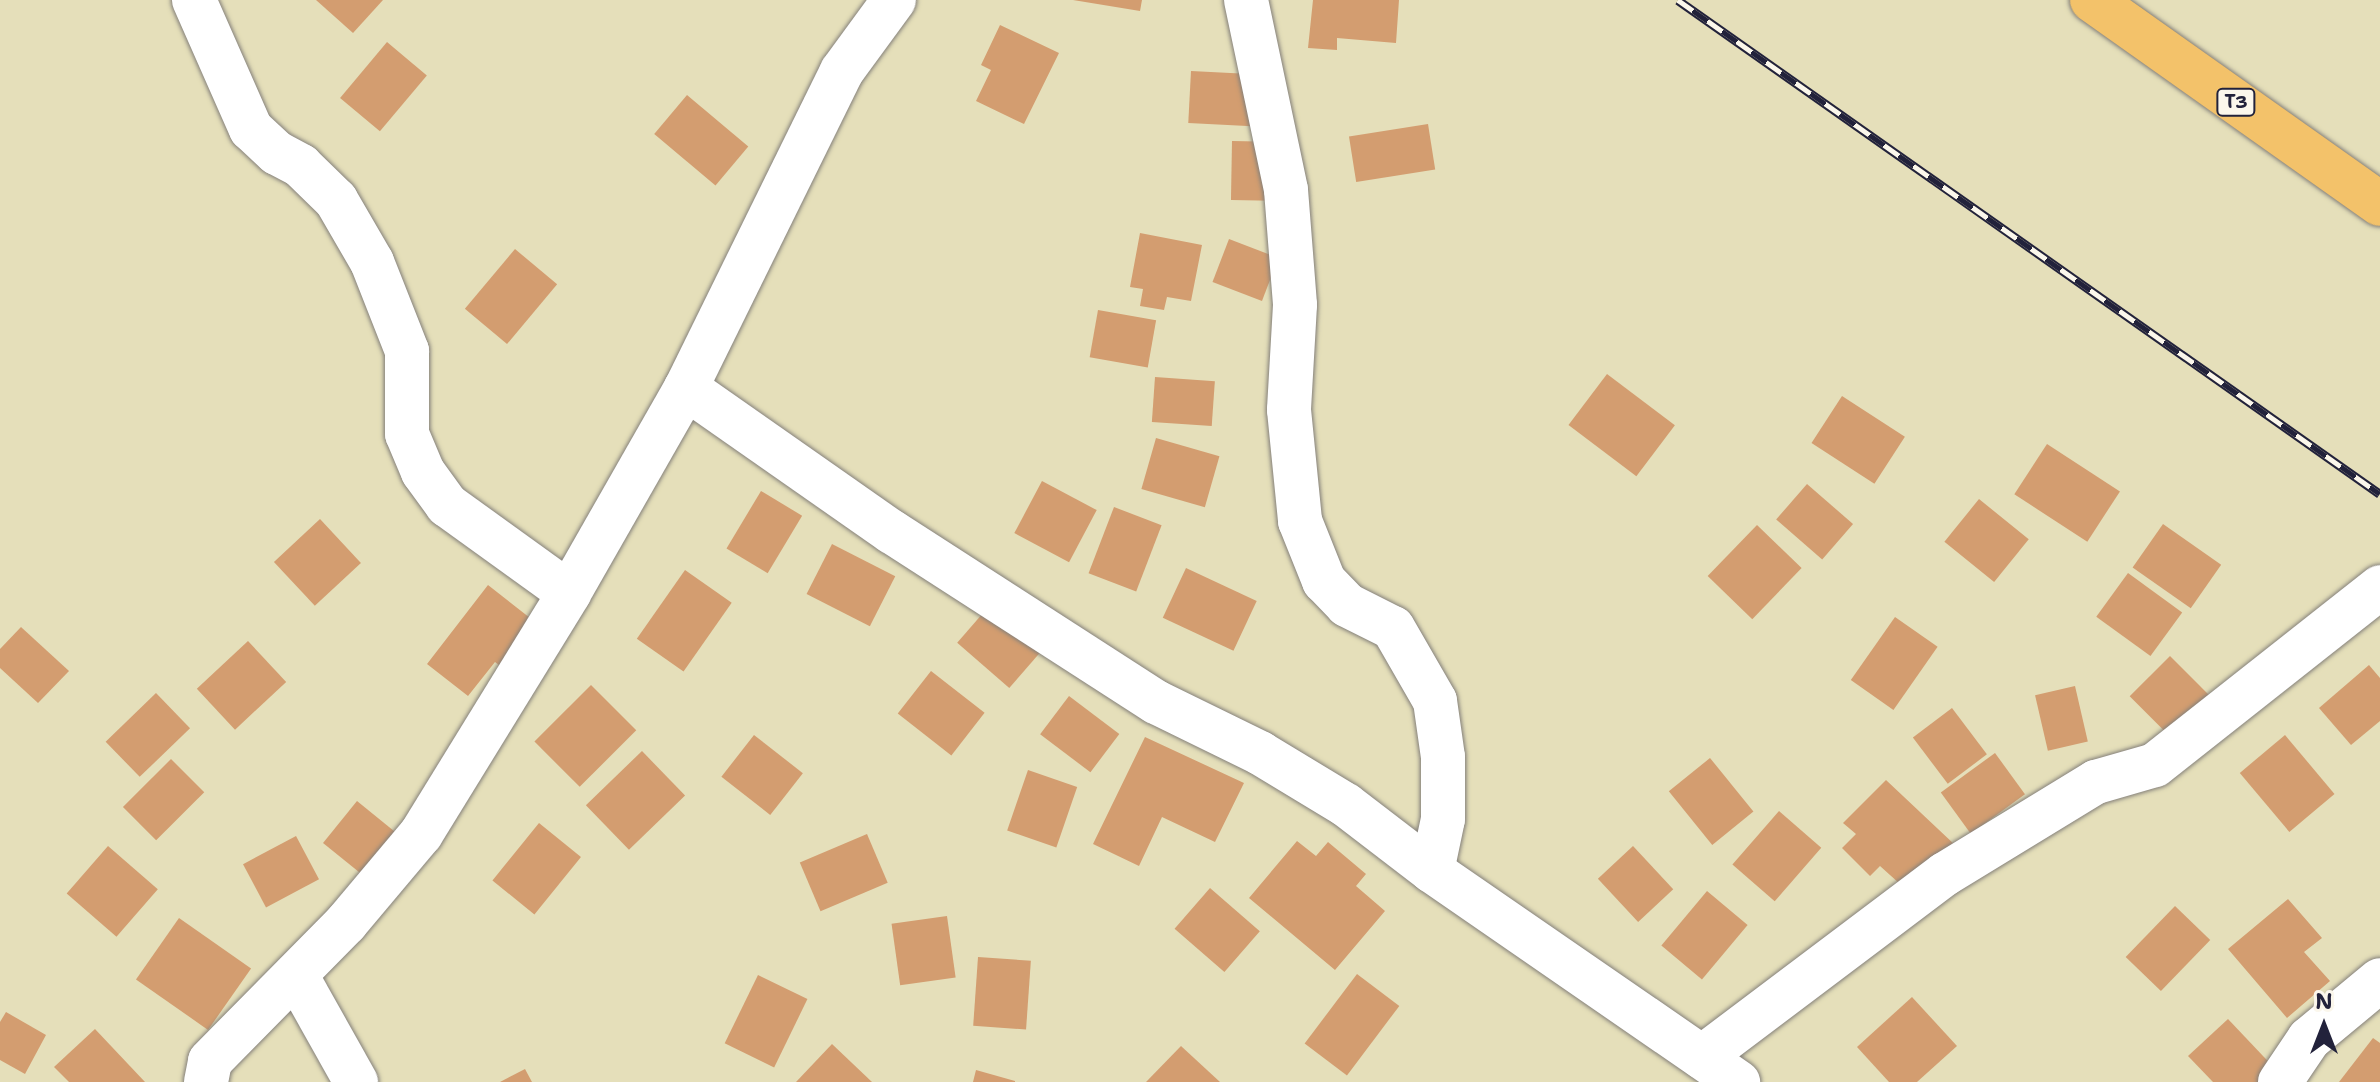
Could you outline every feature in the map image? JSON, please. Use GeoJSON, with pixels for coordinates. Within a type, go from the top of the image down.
{"type":"FeatureCollection","features":[{"type":"Feature","properties":{"kind":"highway","name":"T3"},"geometry":{"type":"LineString","coordinates":[[2092,0],[2380,204]]}},
{"type":"Feature","properties":{"kind":"street"},"geometry":{"type":"LineString","coordinates":[[194,0],[251,129],[277,153],[301,166],[336,200],[372,262],[407,351],[407,434],[423,472],[447,505],[569,593]]}},
{"type":"Feature","properties":{"kind":"street"},"geometry":{"type":"LineString","coordinates":[[170,1082],[208,1072],[421,834],[569,593],[686,388],[842,71],[894,0]]}},
{"type":"Feature","properties":{"kind":"street"},"geometry":{"type":"LineString","coordinates":[[1246,0],[1286,190],[1295,305],[1289,410],[1300,521],[1324,581],[1347,605],[1393,628],[1435,701],[1443,757],[1443,819],[1432,871]]}},
{"type":"Feature","properties":{"kind":"street"},"geometry":{"type":"LineString","coordinates":[[686,388],[918,549],[1156,702],[1260,753],[1346,805],[1432,871],[1738,1082]]}},
{"type":"Feature","properties":{"kind":"street"},"geometry":{"type":"LineString","coordinates":[[1702,1057],[1945,874],[2096,782],[2155,765],[2380,587]]}},
{"type":"Feature","properties":{"kind":"street"},"geometry":{"type":"LineString","coordinates":[[296,975],[356,1082]]}},
{"type":"Feature","properties":{"kind":"street"},"geometry":{"type":"LineString","coordinates":[[2280,1082],[2309,1039],[2380,980]]}},
{"type":"Feature","properties":{"kind":"building"},"geometry":{"type":"Polygon","coordinates":[[[316,0],[383,0],[353,33],[316,0]]]}},
{"type":"Feature","properties":{"kind":"building"},"geometry":{"type":"Polygon","coordinates":[[[1073,0],[1142,0],[1140,11],[1073,0]]]}},
{"type":"Feature","properties":{"kind":"building"},"geometry":{"type":"Polygon","coordinates":[[[1313,0],[1399,0],[1396,43],[1337,38],[1337,50],[1308,48],[1313,0]]]}},
{"type":"Feature","properties":{"kind":"building"},"geometry":{"type":"Polygon","coordinates":[[[1000,25],[1059,53],[1024,124],[976,101],[991,70],[981,65],[1000,25]]]}},
{"type":"Feature","properties":{"kind":"building"},"geometry":{"type":"Polygon","coordinates":[[[387,42],[427,75],[380,131],[340,98],[387,42]]]}},
{"type":"Feature","properties":{"kind":"building"},"geometry":{"type":"Polygon","coordinates":[[[1191,71],[1255,74],[1252,126],[1188,123],[1191,71]]]}},
{"type":"Feature","properties":{"kind":"building"},"geometry":{"type":"Polygon","coordinates":[[[687,95],[748,146],[716,185],[654,134],[687,95]]]}},
{"type":"Feature","properties":{"kind":"building"},"geometry":{"type":"Polygon","coordinates":[[[1428,124],[1435,169],[1356,182],[1349,137],[1428,124]]]}},
{"type":"Feature","properties":{"kind":"building"},"geometry":{"type":"Polygon","coordinates":[[[1232,141],[1281,142],[1280,201],[1231,200],[1232,141]]]}},
{"type":"Feature","properties":{"kind":"building"},"geometry":{"type":"Polygon","coordinates":[[[1140,233],[1202,245],[1191,301],[1167,297],[1164,310],[1140,306],[1143,289],[1130,287],[1140,233]]]}},
{"type":"Feature","properties":{"kind":"building"},"geometry":{"type":"Polygon","coordinates":[[[1229,239],[1278,258],[1262,301],[1213,282],[1229,239]]]}},
{"type":"Feature","properties":{"kind":"building"},"geometry":{"type":"Polygon","coordinates":[[[515,249],[557,284],[507,344],[465,309],[515,249]]]}},
{"type":"Feature","properties":{"kind":"building"},"geometry":{"type":"Polygon","coordinates":[[[1098,310],[1156,320],[1148,368],[1090,357],[1098,310]]]}},
{"type":"Feature","properties":{"kind":"building"},"geometry":{"type":"Polygon","coordinates":[[[1607,374],[1675,425],[1636,476],[1568,425],[1607,374]]]}},
{"type":"Feature","properties":{"kind":"building"},"geometry":{"type":"Polygon","coordinates":[[[1155,377],[1215,381],[1212,426],[1152,422],[1155,377]]]}},
{"type":"Feature","properties":{"kind":"building"},"geometry":{"type":"Polygon","coordinates":[[[1842,396],[1905,437],[1874,484],[1812,443],[1842,396]]]}},
{"type":"Feature","properties":{"kind":"building"},"geometry":{"type":"Polygon","coordinates":[[[1156,438],[1219,456],[1205,507],[1141,489],[1156,438]]]}},
{"type":"Feature","properties":{"kind":"building"},"geometry":{"type":"Polygon","coordinates":[[[2047,444],[2120,491],[2087,542],[2014,494],[2047,444]]]}},
{"type":"Feature","properties":{"kind":"building"},"geometry":{"type":"Polygon","coordinates":[[[1042,481],[1097,510],[1069,562],[1014,533],[1042,481]]]}},
{"type":"Feature","properties":{"kind":"building"},"geometry":{"type":"Polygon","coordinates":[[[1807,484],[1853,524],[1822,559],[1776,519],[1807,484]]]}},
{"type":"Feature","properties":{"kind":"building"},"geometry":{"type":"Polygon","coordinates":[[[761,491],[802,516],[768,573],[726,548],[761,491]]]}},
{"type":"Feature","properties":{"kind":"building"},"geometry":{"type":"Polygon","coordinates":[[[1979,499],[2029,539],[1994,582],[1944,542],[1979,499]]]}},
{"type":"Feature","properties":{"kind":"building"},"geometry":{"type":"Polygon","coordinates":[[[1114,507],[1162,525],[1136,592],[1089,573],[1114,507]]]}},
{"type":"Feature","properties":{"kind":"building"},"geometry":{"type":"Polygon","coordinates":[[[320,519],[361,563],[315,606],[274,562],[320,519]]]}},
{"type":"Feature","properties":{"kind":"building"},"geometry":{"type":"Polygon","coordinates":[[[2163,524],[2221,565],[2191,608],[2133,567],[2163,524]]]}},
{"type":"Feature","properties":{"kind":"building"},"geometry":{"type":"Polygon","coordinates":[[[1757,525],[1802,568],[1752,619],[1708,576],[1757,525]]]}},
{"type":"Feature","properties":{"kind":"building"},"geometry":{"type":"Polygon","coordinates":[[[832,544],[895,576],[870,626],[807,594],[832,544]]]}},
{"type":"Feature","properties":{"kind":"building"},"geometry":{"type":"Polygon","coordinates":[[[1186,568],[1257,601],[1233,651],[1163,618],[1186,568]]]}},
{"type":"Feature","properties":{"kind":"building"},"geometry":{"type":"Polygon","coordinates":[[[685,570],[732,603],[684,672],[637,639],[685,570]]]}},
{"type":"Feature","properties":{"kind":"building"},"geometry":{"type":"Polygon","coordinates":[[[2128,573],[2182,612],[2150,656],[2096,617],[2128,573]]]}},
{"type":"Feature","properties":{"kind":"building"},"geometry":{"type":"Polygon","coordinates":[[[488,585],[539,625],[504,669],[495,662],[468,696],[427,664],[488,585]]]}},
{"type":"Feature","properties":{"kind":"building"},"geometry":{"type":"Polygon","coordinates":[[[990,605],[1042,650],[1009,688],[957,643],[990,605]]]}},
{"type":"Feature","properties":{"kind":"building"},"geometry":{"type":"Polygon","coordinates":[[[1895,617],[1938,647],[1893,710],[1851,680],[1895,617]]]}},
{"type":"Feature","properties":{"kind":"building"},"geometry":{"type":"Polygon","coordinates":[[[21,627],[69,671],[38,703],[0,668],[0,649],[21,627]]]}},
{"type":"Feature","properties":{"kind":"building"},"geometry":{"type":"Polygon","coordinates":[[[248,641],[286,682],[235,730],[197,689],[248,641]]]}},
{"type":"Feature","properties":{"kind":"building"},"geometry":{"type":"Polygon","coordinates":[[[2170,656],[2216,702],[2176,742],[2130,696],[2170,656]]]}},
{"type":"Feature","properties":{"kind":"building"},"geometry":{"type":"Polygon","coordinates":[[[2369,665],[2380,678],[2380,721],[2351,745],[2319,708],[2369,665]]]}},
{"type":"Feature","properties":{"kind":"building"},"geometry":{"type":"Polygon","coordinates":[[[931,671],[985,713],[951,755],[898,714],[931,671]]]}},
{"type":"Feature","properties":{"kind":"building"},"geometry":{"type":"Polygon","coordinates":[[[591,685],[636,730],[580,787],[534,742],[591,685]]]}},
{"type":"Feature","properties":{"kind":"building"},"geometry":{"type":"Polygon","coordinates":[[[2075,686],[2088,742],[2048,751],[2035,695],[2075,686]]]}},
{"type":"Feature","properties":{"kind":"building"},"geometry":{"type":"Polygon","coordinates":[[[156,693],[190,728],[140,777],[106,742],[156,693]]]}},
{"type":"Feature","properties":{"kind":"building"},"geometry":{"type":"Polygon","coordinates":[[[1069,696],[1119,734],[1090,772],[1040,734],[1069,696]]]}},
{"type":"Feature","properties":{"kind":"building"},"geometry":{"type":"Polygon","coordinates":[[[1952,708],[1987,754],[1948,784],[1913,737],[1952,708]]]}},
{"type":"Feature","properties":{"kind":"building"},"geometry":{"type":"Polygon","coordinates":[[[754,735],[803,773],[770,815],[721,777],[754,735]]]}},
{"type":"Feature","properties":{"kind":"building"},"geometry":{"type":"Polygon","coordinates":[[[2285,735],[2334,794],[2289,832],[2240,773],[2285,735]]]}},
{"type":"Feature","properties":{"kind":"building"},"geometry":{"type":"Polygon","coordinates":[[[1145,737],[1244,783],[1215,842],[1162,817],[1139,866],[1093,844],[1145,737]]]}},
{"type":"Feature","properties":{"kind":"building"},"geometry":{"type":"Polygon","coordinates":[[[642,751],[685,796],[629,850],[586,805],[642,751]]]}},
{"type":"Feature","properties":{"kind":"building"},"geometry":{"type":"Polygon","coordinates":[[[1995,753],[2025,794],[1971,834],[1941,792],[1995,753]]]}},
{"type":"Feature","properties":{"kind":"building"},"geometry":{"type":"Polygon","coordinates":[[[1710,758],[1753,812],[1712,845],[1669,791],[1710,758]]]}},
{"type":"Feature","properties":{"kind":"building"},"geometry":{"type":"Polygon","coordinates":[[[171,759],[204,792],[156,840],[123,807],[171,759]]]}},
{"type":"Feature","properties":{"kind":"building"},"geometry":{"type":"Polygon","coordinates":[[[1028,770],[1077,787],[1056,847],[1007,831],[1028,770]]]}},
{"type":"Feature","properties":{"kind":"building"},"geometry":{"type":"Polygon","coordinates":[[[1886,780],[1955,845],[1921,879],[1912,871],[1900,884],[1880,866],[1870,876],[1842,848],[1856,834],[1843,823],[1886,780]]]}},
{"type":"Feature","properties":{"kind":"building"},"geometry":{"type":"Polygon","coordinates":[[[357,801],[406,841],[372,883],[323,843],[357,801]]]}},
{"type":"Feature","properties":{"kind":"building"},"geometry":{"type":"Polygon","coordinates":[[[1779,811],[1821,848],[1775,901],[1732,865],[1779,811]]]}},
{"type":"Feature","properties":{"kind":"building"},"geometry":{"type":"Polygon","coordinates":[[[539,823],[581,857],[534,914],[492,881],[539,823]]]}},
{"type":"Feature","properties":{"kind":"building"},"geometry":{"type":"Polygon","coordinates":[[[867,834],[888,883],[821,911],[800,863],[867,834]]]}},
{"type":"Feature","properties":{"kind":"building"},"geometry":{"type":"Polygon","coordinates":[[[296,836],[319,879],[266,907],[243,864],[296,836]]]}},
{"type":"Feature","properties":{"kind":"building"},"geometry":{"type":"Polygon","coordinates":[[[1297,841],[1316,856],[1328,842],[1366,874],[1356,886],[1385,911],[1335,970],[1249,898],[1297,841]]]}},
{"type":"Feature","properties":{"kind":"building"},"geometry":{"type":"Polygon","coordinates":[[[108,846],[158,889],[116,937],[67,894],[108,846]]]}},
{"type":"Feature","properties":{"kind":"building"},"geometry":{"type":"Polygon","coordinates":[[[1633,846],[1673,889],[1638,922],[1598,879],[1633,846]]]}},
{"type":"Feature","properties":{"kind":"building"},"geometry":{"type":"Polygon","coordinates":[[[1210,888],[1260,931],[1224,972],[1175,929],[1210,888]]]}},
{"type":"Feature","properties":{"kind":"building"},"geometry":{"type":"Polygon","coordinates":[[[1707,891],[1748,925],[1702,979],[1661,945],[1707,891]]]}},
{"type":"Feature","properties":{"kind":"building"},"geometry":{"type":"Polygon","coordinates":[[[2288,899],[2322,938],[2304,952],[2330,981],[2287,1018],[2228,949],[2288,899]]]}},
{"type":"Feature","properties":{"kind":"building"},"geometry":{"type":"Polygon","coordinates":[[[2175,906],[2210,940],[2161,991],[2126,957],[2175,906]]]}},
{"type":"Feature","properties":{"kind":"building"},"geometry":{"type":"Polygon","coordinates":[[[947,916],[956,977],[900,985],[892,924],[947,916]]]}},
{"type":"Feature","properties":{"kind":"building"},"geometry":{"type":"Polygon","coordinates":[[[179,918],[251,968],[208,1030],[136,979],[179,918]]]}},
{"type":"Feature","properties":{"kind":"building"},"geometry":{"type":"Polygon","coordinates":[[[978,957],[1031,961],[1026,1030],[973,1026],[978,957]]]}},
{"type":"Feature","properties":{"kind":"building"},"geometry":{"type":"Polygon","coordinates":[[[1357,974],[1399,1006],[1347,1075],[1305,1043],[1357,974]]]}},
{"type":"Feature","properties":{"kind":"building"},"geometry":{"type":"Polygon","coordinates":[[[758,975],[807,999],[774,1067],[725,1043],[758,975]]]}},
{"type":"Feature","properties":{"kind":"building"},"geometry":{"type":"Polygon","coordinates":[[[1912,997],[1957,1046],[1917,1082],[1889,1082],[1857,1047],[1912,997]]]}},
{"type":"Feature","properties":{"kind":"building"},"geometry":{"type":"Polygon","coordinates":[[[6,1012],[46,1035],[25,1074],[0,1060],[0,1022],[6,1012]]]}},
{"type":"Feature","properties":{"kind":"building"},"geometry":{"type":"Polygon","coordinates":[[[2228,1019],[2281,1075],[2274,1082],[2213,1082],[2188,1056],[2228,1019]]]}},
{"type":"Feature","properties":{"kind":"building"},"geometry":{"type":"Polygon","coordinates":[[[95,1029],[145,1082],[69,1082],[54,1067],[95,1029]]]}},
{"type":"Feature","properties":{"kind":"building"},"geometry":{"type":"Polygon","coordinates":[[[2373,1038],[2380,1043],[2380,1082],[2339,1082],[2373,1038]]]}},
{"type":"Feature","properties":{"kind":"building"},"geometry":{"type":"Polygon","coordinates":[[[832,1044],[872,1082],[796,1082],[832,1044]]]}},
{"type":"Feature","properties":{"kind":"building"},"geometry":{"type":"Polygon","coordinates":[[[1181,1046],[1220,1082],[1146,1082],[1181,1046]]]}},
{"type":"Feature","properties":{"kind":"building"},"geometry":{"type":"Polygon","coordinates":[[[525,1069],[532,1082],[500,1082],[525,1069]]]}},
{"type":"Feature","properties":{"kind":"building"},"geometry":{"type":"Polygon","coordinates":[[[976,1070],[1015,1081],[1015,1082],[973,1082],[976,1070]]]}},
{"type":"Feature","properties":{"kind":"railway"},"geometry":{"type":"LineString","coordinates":[[1678,0],[2380,494]]}}]}
